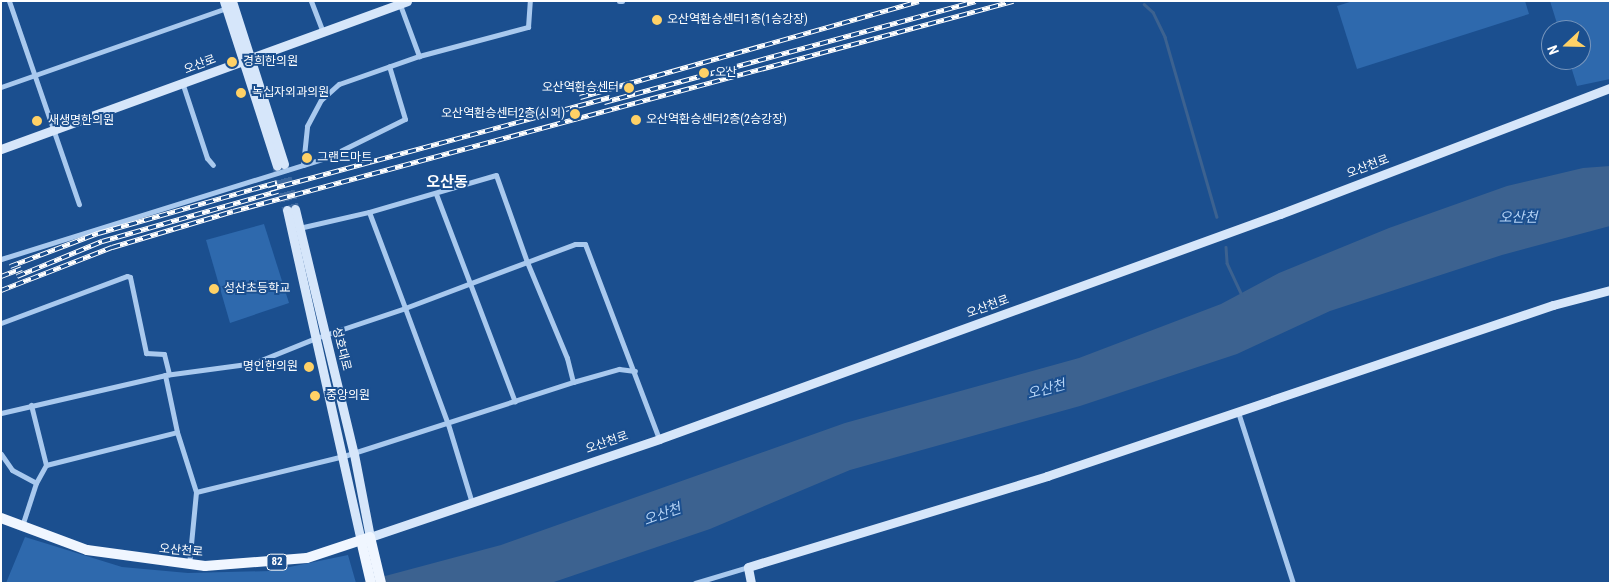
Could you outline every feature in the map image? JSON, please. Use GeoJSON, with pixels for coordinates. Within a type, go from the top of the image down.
{"type":"FeatureCollection","features":[{"type":"Feature","properties":{"kind":"main road","name":"오산천로"},"geometry":{"type":"LineString","coordinates":[[1,518],[87,550],[189,565],[266,563],[306,558],[367,543]]}},
{"type":"Feature","properties":{"kind":"main road","name":"성호대로"},"geometry":{"type":"LineString","coordinates":[[367,543],[371,583]]}},
{"type":"Feature","properties":{"kind":"main road","name":"성호대로"},"geometry":{"type":"LineString","coordinates":[[367,543],[381,583]]}},
{"type":"Feature","properties":{"kind":"street"},"geometry":{"type":"LineString","coordinates":[[9,1],[79,204]]}},
{"type":"Feature","properties":{"kind":"street"},"geometry":{"type":"LineString","coordinates":[[312,1],[323,34]]}},
{"type":"Feature","properties":{"kind":"street"},"geometry":{"type":"LineString","coordinates":[[303,165],[307,126],[321,100],[339,84],[419,56],[528,27],[530,1]]}},
{"type":"Feature","properties":{"kind":"street"},"geometry":{"type":"LineString","coordinates":[[402,2],[419,56]]}},
{"type":"Feature","properties":{"kind":"street","name":"오산로"},"geometry":{"type":"LineString","coordinates":[[1,149],[323,34],[402,2]]}},
{"type":"Feature","properties":{"kind":"street"},"geometry":{"type":"LineString","coordinates":[[1,87],[228,3],[281,165]]}},
{"type":"Feature","properties":{"kind":"street"},"geometry":{"type":"LineString","coordinates":[[1,259],[326,158],[405,119],[389,66]]}},
{"type":"Feature","properties":{"kind":"street"},"geometry":{"type":"LineString","coordinates":[[183,85],[207,158],[213,165]]}},
{"type":"Feature","properties":{"kind":"street","name":"오산천로"},"geometry":{"type":"LineString","coordinates":[[367,543],[472,503],[659,438],[1271,217],[1610,88]]}},
{"type":"Feature","properties":{"kind":"street"},"geometry":{"type":"LineString","coordinates":[[299,228],[436,194],[496,174],[527,262],[567,358],[573,382]]}},
{"type":"Feature","properties":{"kind":"street"},"geometry":{"type":"LineString","coordinates":[[436,194],[515,402]]}},
{"type":"Feature","properties":{"kind":"street","name":"성호대로"},"geometry":{"type":"LineString","coordinates":[[367,543],[344,456],[320,336],[299,228],[291,210],[320,336],[354,454],[367,543]]}},
{"type":"Feature","properties":{"kind":"street"},"geometry":{"type":"LineString","coordinates":[[368,212],[448,424],[472,503]]}},
{"type":"Feature","properties":{"kind":"street"},"geometry":{"type":"LineString","coordinates":[[1,413],[30,405],[44,405],[167,375],[254,364],[320,336],[405,308],[575,244],[585,244],[659,438]]}},
{"type":"Feature","properties":{"kind":"street"},"geometry":{"type":"LineString","coordinates":[[1,323],[127,276],[130,277],[146,353],[164,354],[177,432],[196,492],[189,565]]}},
{"type":"Feature","properties":{"kind":"street"},"geometry":{"type":"LineString","coordinates":[[694,583],[1047,476],[1554,305],[1610,290]]}},
{"type":"Feature","properties":{"kind":"street"},"geometry":{"type":"LineString","coordinates":[[196,492],[354,454],[573,382],[620,370],[634,371]]}},
{"type":"Feature","properties":{"kind":"street"},"geometry":{"type":"LineString","coordinates":[[22,526],[36,483],[46,465],[30,405]]}},
{"type":"Feature","properties":{"kind":"street"},"geometry":{"type":"LineString","coordinates":[[1238,412],[1293,583]]}},
{"type":"Feature","properties":{"kind":"street"},"geometry":{"type":"LineString","coordinates":[[46,465],[177,432]]}},
{"type":"Feature","properties":{"kind":"street"},"geometry":{"type":"LineString","coordinates":[[1,454],[12,470],[36,483]]}},
{"type":"Feature","properties":{"kind":"street"},"geometry":{"type":"LineString","coordinates":[[748,567],[751,583]]}},
{"type":"Feature","properties":{"kind":"shaded area"},"geometry":{"type":"Polygon","coordinates":[[[1353,1],[1525,1],[1529,14],[1357,69],[1337,6],[1353,1]]]}},
{"type":"Feature","properties":{"kind":"shaded area"},"geometry":{"type":"Polygon","coordinates":[[[1550,1],[1610,1],[1610,79],[1577,86],[1572,70],[1591,70],[1591,20],[1556,20],[1550,1]]]}},
{"type":"Feature","properties":{"kind":"shaded area"},"geometry":{"type":"Polygon","coordinates":[[[264,224],[289,303],[230,323],[206,240],[264,224]]]}},
{"type":"Feature","properties":{"kind":"shaded area"},"geometry":{"type":"Polygon","coordinates":[[[25,537],[122,567],[188,573],[270,571],[348,555],[356,583],[6,583],[25,537]]]}},
{"type":"Feature","properties":{"kind":"water","name":"오산천"},"geometry":{"type":"Polygon","coordinates":[[[1610,166],[1610,226],[1502,255],[1330,311],[1237,354],[1080,406],[850,470],[710,529],[551,583],[359,583],[501,545],[845,423],[1079,358],[1221,304],[1279,273],[1389,228],[1507,186],[1583,168],[1610,166]]]}},
{"type":"Feature","properties":{"kind":"waterway"},"geometry":{"type":"LineString","coordinates":[[1144,4],[1153,12],[1165,37],[1217,217]]}},
{"type":"Feature","properties":{"kind":"waterway"},"geometry":{"type":"LineString","coordinates":[[1226,247],[1227,263],[1242,295]]}},
{"type":"Feature","properties":{"kind":"tunnel"},"geometry":{"type":"LineString","coordinates":[[284,164],[295,209]]}},
{"type":"Feature","properties":{"kind":"tunnel"},"geometry":{"type":"LineString","coordinates":[[277,166],[287,210]]}},
{"type":"Feature","properties":{"kind":"railway"},"geometry":{"type":"LineString","coordinates":[[580,97],[919,1]]}},
{"type":"Feature","properties":{"kind":"railway"},"geometry":{"type":"LineString","coordinates":[[604,102],[975,1]]}},
{"type":"Feature","properties":{"kind":"railway"},"geometry":{"type":"LineString","coordinates":[[1,290],[112,247],[233,211],[1013,1]]}},
{"type":"Feature","properties":{"kind":"railway"},"geometry":{"type":"LineString","coordinates":[[269,189],[610,97]]}},
{"type":"Feature","properties":{"kind":"railway"},"geometry":{"type":"LineString","coordinates":[[10,266],[98,233],[277,182]]}},
{"type":"Feature","properties":{"kind":"railway"},"geometry":{"type":"LineString","coordinates":[[17,276],[102,241],[278,191]]}},
{"type":"Feature","properties":{"kind":"railway"},"geometry":{"type":"LineString","coordinates":[[1,276],[22,268]]}},
{"type":"Feature","properties":{"kind":"place","name":"오산역환승센터1층(1승강장)"},"geometry":{"type":"Point","coordinates":[657,20]}},
{"type":"Feature","properties":{"kind":"place","name":"경희한의원"},"geometry":{"type":"Point","coordinates":[232,62]}},
{"type":"Feature","properties":{"kind":"place","name":"오산"},"geometry":{"type":"Point","coordinates":[704,73]}},
{"type":"Feature","properties":{"kind":"place","name":"오산역환승센터"},"geometry":{"type":"Point","coordinates":[629,88]}},
{"type":"Feature","properties":{"kind":"place","name":"녹십자외과의원"},"geometry":{"type":"Point","coordinates":[241,93]}},
{"type":"Feature","properties":{"kind":"place","name":"오산역환승센터2층(시외)"},"geometry":{"type":"Point","coordinates":[575,114]}},
{"type":"Feature","properties":{"kind":"place","name":"오산역환승센터2층(2승강장)"},"geometry":{"type":"Point","coordinates":[636,120]}},
{"type":"Feature","properties":{"kind":"place","name":"새생명한의원"},"geometry":{"type":"Point","coordinates":[37,121]}},
{"type":"Feature","properties":{"kind":"place","name":"그랜드마트"},"geometry":{"type":"Point","coordinates":[307,158]}},
{"type":"Feature","properties":{"kind":"place","name":"성산초등학교"},"geometry":{"type":"Point","coordinates":[214,289]}},
{"type":"Feature","properties":{"kind":"place","name":"명인한의원"},"geometry":{"type":"Point","coordinates":[309,367]}},
{"type":"Feature","properties":{"kind":"place","name":"중앙의원"},"geometry":{"type":"Point","coordinates":[315,396]}},
{"type":"Feature","properties":{"kind":"district","name":"오산동"},"geometry":{"type":"Point","coordinates":[447,183]}}]}
